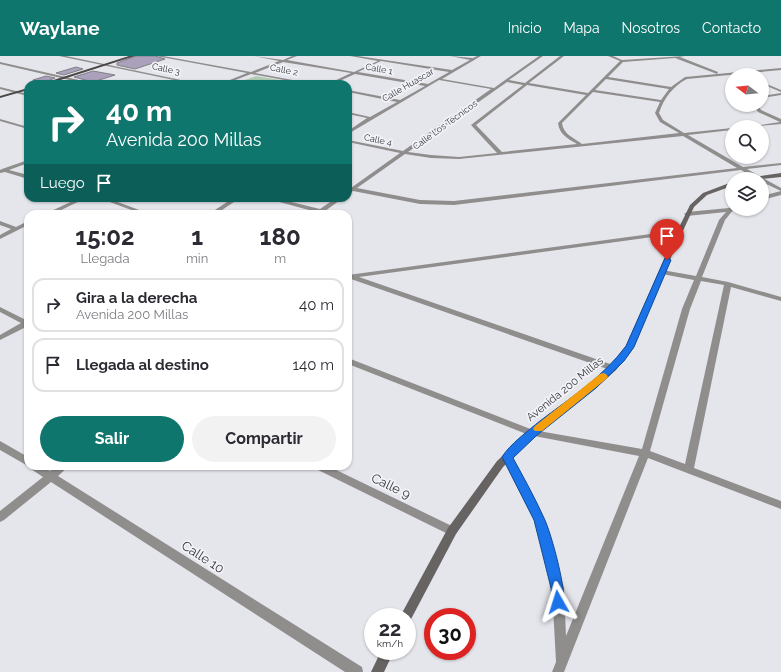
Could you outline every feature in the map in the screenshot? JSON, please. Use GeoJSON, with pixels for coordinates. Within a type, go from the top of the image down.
{"type":"FeatureCollection","features":[{"type":"Feature","properties":{"kind":"main road"},"geometry":{"type":"LineString","coordinates":[[58,80],[133,56]]}},
{"type":"Feature","properties":{"kind":"main road"},"geometry":{"type":"LineString","coordinates":[[0,97],[24,90]]}},
{"type":"Feature","properties":{"kind":"main road"},"geometry":{"type":"LineString","coordinates":[[769,177],[781,175]]}},
{"type":"Feature","properties":{"kind":"main road","name":"Avenida 200 Millas"},"geometry":{"type":"LineString","coordinates":[[411,608],[452,531],[500,464],[532,433],[613,368],[630,347],[687,214],[692,206],[705,194],[725,187]]}},
{"type":"Feature","properties":{"kind":"main road"},"geometry":{"type":"LineString","coordinates":[[377,672],[383,660]]}},
{"type":"Feature","properties":{"kind":"street","name":"Calle 3"},"geometry":{"type":"LineString","coordinates":[[61,56],[179,80]]}},
{"type":"Feature","properties":{"kind":"street","name":"Calle 2"},"geometry":{"type":"LineString","coordinates":[[158,56],[292,80]]}},
{"type":"Feature","properties":{"kind":"street","name":"Calle 1"},"geometry":{"type":"LineString","coordinates":[[256,56],[428,85]]}},
{"type":"Feature","properties":{"kind":"street"},"geometry":{"type":"LineString","coordinates":[[232,80],[295,56]]}},
{"type":"Feature","properties":{"kind":"street"},"geometry":{"type":"LineString","coordinates":[[352,56],[451,71]]}},
{"type":"Feature","properties":{"kind":"street"},"geometry":{"type":"LineString","coordinates":[[339,80],[390,56]]}},
{"type":"Feature","properties":{"kind":"street"},"geometry":{"type":"LineString","coordinates":[[452,56],[473,59]]}},
{"type":"Feature","properties":{"kind":"street","name":"Calle Huascar"},"geometry":{"type":"LineString","coordinates":[[352,130],[451,71],[479,56]]}},
{"type":"Feature","properties":{"kind":"street","name":"Calle Los Técnicos"},"geometry":{"type":"LineString","coordinates":[[352,190],[405,154],[541,56]]}},
{"type":"Feature","properties":{"kind":"street"},"geometry":{"type":"LineString","coordinates":[[500,153],[473,125],[562,56]]}},
{"type":"Feature","properties":{"kind":"street"},"geometry":{"type":"LineString","coordinates":[[610,56],[622,60],[683,56]]}},
{"type":"Feature","properties":{"kind":"street"},"geometry":{"type":"LineString","coordinates":[[675,57],[720,74]]}},
{"type":"Feature","properties":{"kind":"street"},"geometry":{"type":"LineString","coordinates":[[581,145],[562,132],[560,123],[622,60]]}},
{"type":"Feature","properties":{"kind":"street"},"geometry":{"type":"LineString","coordinates":[[0,64],[74,80]]}},
{"type":"Feature","properties":{"kind":"street"},"geometry":{"type":"LineString","coordinates":[[769,70],[781,69]]}},
{"type":"Feature","properties":{"kind":"street"},"geometry":{"type":"LineString","coordinates":[[725,74],[680,80],[660,101],[657,113],[661,120],[748,172]]}},
{"type":"Feature","properties":{"kind":"street"},"geometry":{"type":"LineString","coordinates":[[605,78],[673,88]]}},
{"type":"Feature","properties":{"kind":"street"},"geometry":{"type":"LineString","coordinates":[[438,80],[495,89]]}},
{"type":"Feature","properties":{"kind":"street"},"geometry":{"type":"LineString","coordinates":[[507,81],[660,101]]}},
{"type":"Feature","properties":{"kind":"street"},"geometry":{"type":"LineString","coordinates":[[769,86],[781,92]]}},
{"type":"Feature","properties":{"kind":"street"},"geometry":{"type":"LineString","coordinates":[[0,88],[24,94]]}},
{"type":"Feature","properties":{"kind":"street"},"geometry":{"type":"LineString","coordinates":[[352,92],[400,101]]}},
{"type":"Feature","properties":{"kind":"street"},"geometry":{"type":"LineString","coordinates":[[769,95],[781,92]]}},
{"type":"Feature","properties":{"kind":"street"},"geometry":{"type":"LineString","coordinates":[[761,112],[781,122]]}},
{"type":"Feature","properties":{"kind":"street"},"geometry":{"type":"LineString","coordinates":[[352,114],[371,118]]}},
{"type":"Feature","properties":{"kind":"street"},"geometry":{"type":"LineString","coordinates":[[0,120],[24,127]]}},
{"type":"Feature","properties":{"kind":"street"},"geometry":{"type":"LineString","coordinates":[[769,124],[781,122]]}},
{"type":"Feature","properties":{"kind":"street","name":"Calle 4"},"geometry":{"type":"LineString","coordinates":[[352,142],[405,154],[438,158],[459,158],[725,130]]}},
{"type":"Feature","properties":{"kind":"street"},"geometry":{"type":"LineString","coordinates":[[2,170],[24,162]]}},
{"type":"Feature","properties":{"kind":"street"},"geometry":{"type":"LineString","coordinates":[[352,191],[420,202],[454,203],[781,164]]}},
{"type":"Feature","properties":{"kind":"street"},"geometry":{"type":"LineString","coordinates":[[2,170],[24,176]]}},
{"type":"Feature","properties":{"kind":"street"},"geometry":{"type":"LineString","coordinates":[[769,184],[781,190]]}},
{"type":"Feature","properties":{"kind":"street"},"geometry":{"type":"LineString","coordinates":[[769,196],[781,193]]}},
{"type":"Feature","properties":{"kind":"street"},"geometry":{"type":"LineString","coordinates":[[57,210],[74,202]]}},
{"type":"Feature","properties":{"kind":"street"},"geometry":{"type":"LineString","coordinates":[[113,202],[135,210]]}},
{"type":"Feature","properties":{"kind":"street"},"geometry":{"type":"LineString","coordinates":[[218,210],[231,202]]}},
{"type":"Feature","properties":{"kind":"street"},"geometry":{"type":"LineString","coordinates":[[281,202],[308,210]]}},
{"type":"Feature","properties":{"kind":"street"},"geometry":{"type":"LineString","coordinates":[[322,210],[334,202]]}},
{"type":"Feature","properties":{"kind":"street"},"geometry":{"type":"LineString","coordinates":[[687,214],[725,210]]}},
{"type":"Feature","properties":{"kind":"street"},"geometry":{"type":"LineString","coordinates":[[559,667],[645,453],[686,309],[722,220],[725,216]]}},
{"type":"Feature","properties":{"kind":"street"},"geometry":{"type":"LineString","coordinates":[[0,223],[17,229]]}},
{"type":"Feature","properties":{"kind":"street"},"geometry":{"type":"LineString","coordinates":[[0,237],[24,225]]}},
{"type":"Feature","properties":{"kind":"street"},"geometry":{"type":"LineString","coordinates":[[352,277],[680,232]]}},
{"type":"Feature","properties":{"kind":"street"},"geometry":{"type":"LineString","coordinates":[[662,272],[728,284],[781,299]]}},
{"type":"Feature","properties":{"kind":"street"},"geometry":{"type":"LineString","coordinates":[[352,278],[613,368]]}},
{"type":"Feature","properties":{"kind":"street"},"geometry":{"type":"LineString","coordinates":[[689,470],[728,284]]}},
{"type":"Feature","properties":{"kind":"street"},"geometry":{"type":"LineString","coordinates":[[0,309],[24,321]]}},
{"type":"Feature","properties":{"kind":"street"},"geometry":{"type":"LineString","coordinates":[[0,338],[24,325]]}},
{"type":"Feature","properties":{"kind":"street"},"geometry":{"type":"LineString","coordinates":[[352,363],[532,433],[645,453],[781,505]]}},
{"type":"Feature","properties":{"kind":"street"},"geometry":{"type":"LineString","coordinates":[[0,445],[24,460]]}},
{"type":"Feature","properties":{"kind":"street"},"geometry":{"type":"LineString","coordinates":[[508,457],[539,520],[558,588],[559,667]]}},
{"type":"Feature","properties":{"kind":"street","name":"Calle 10"},"geometry":{"type":"LineString","coordinates":[[41,470],[357,672]]}},
{"type":"Feature","properties":{"kind":"street"},"geometry":{"type":"LineString","coordinates":[[0,517],[59,470]]}},
{"type":"Feature","properties":{"kind":"street","name":"Calle 9"},"geometry":{"type":"LineString","coordinates":[[327,470],[452,531]]}},
{"type":"Feature","properties":{"kind":"green space"},"geometry":{"type":"Polygon","coordinates":[[[256,76],[280,80],[245,80],[256,76]]]}},
{"type":"Feature","properties":{"kind":"building"},"geometry":{"type":"Polygon","coordinates":[[[136,56],[155,56],[165,59],[135,69],[117,65],[117,63],[136,56]]]}},
{"type":"Feature","properties":{"kind":"building"},"geometry":{"type":"Polygon","coordinates":[[[76,67],[83,69],[64,75],[56,73],[76,67]]]}},
{"type":"Feature","properties":{"kind":"building"},"geometry":{"type":"Polygon","coordinates":[[[93,71],[115,75],[99,80],[85,80],[74,77],[93,71]]]}},
{"type":"Feature","properties":{"kind":"building"},"geometry":{"type":"Polygon","coordinates":[[[46,76],[55,78],[50,80],[33,80],[46,76]]]}},
{"type":"Feature","properties":{"kind":"slow traffic"},"geometry":{"type":"LineString","coordinates":[[538,429],[603,377]]}},
{"type":"Feature","properties":{"kind":"route"},"geometry":{"type":"LineString","coordinates":[[558,602],[558,588],[539,520],[508,457],[532,433],[593,386],[621,359],[630,347],[667,260]]}}]}
